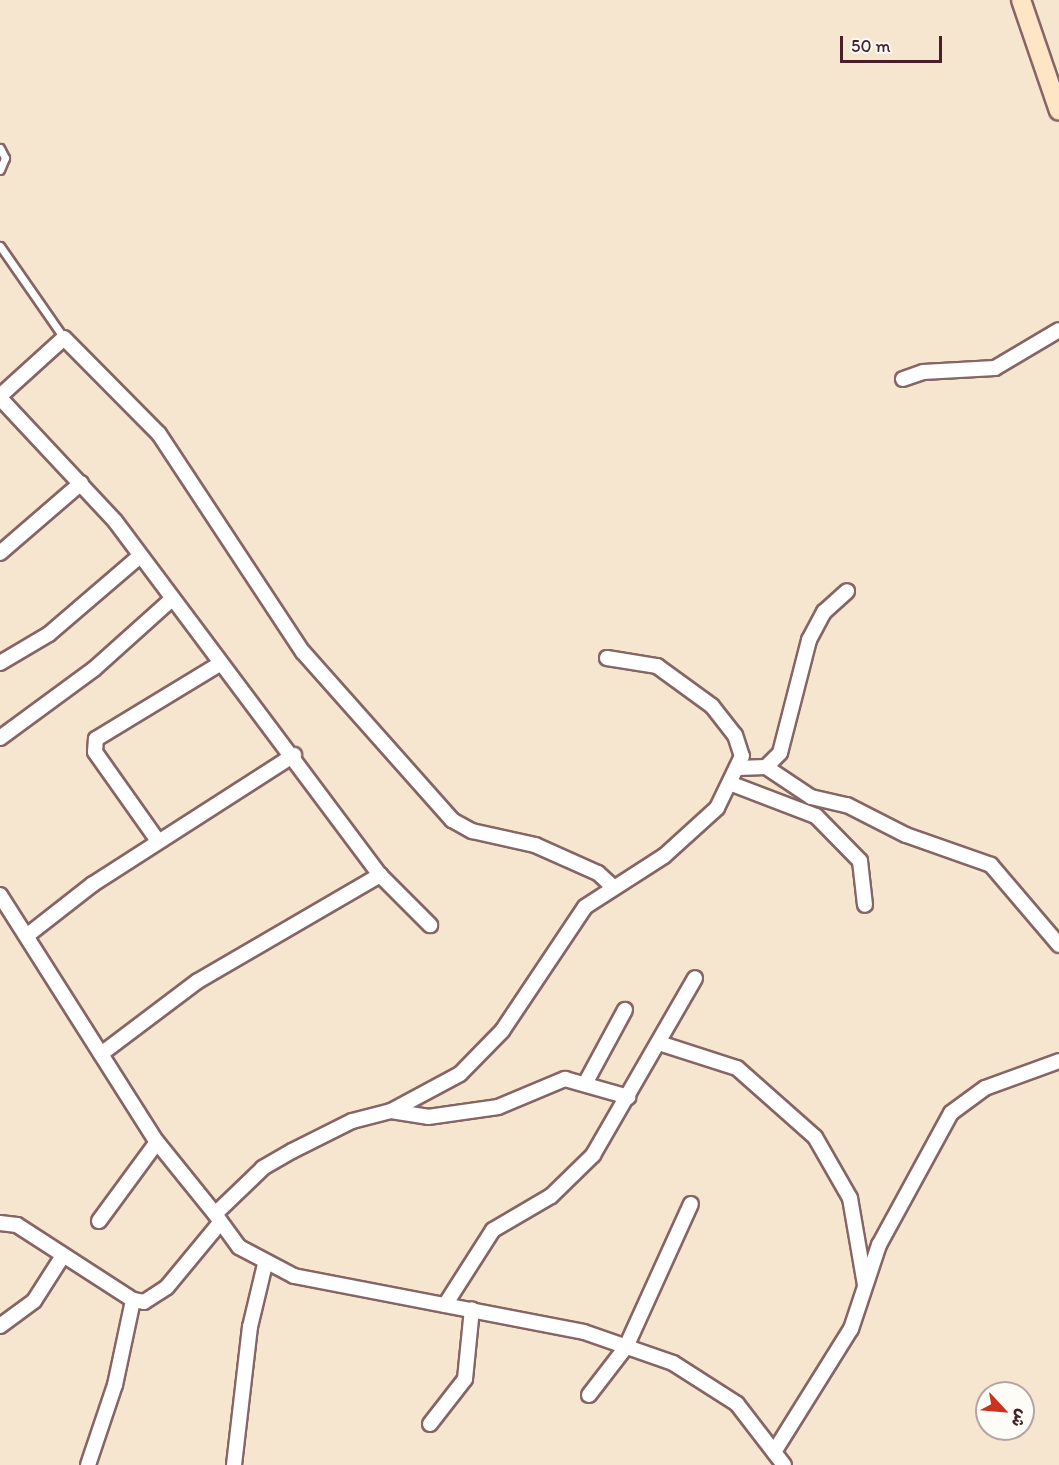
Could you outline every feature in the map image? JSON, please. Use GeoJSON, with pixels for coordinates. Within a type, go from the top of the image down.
{"type":"FeatureCollection","features":[{"type":"Feature","properties":{"kind":"street"},"geometry":{"type":"LineString","coordinates":[[1021,0],[1059,111]]}},
{"type":"Feature","properties":{"kind":"street"},"geometry":{"type":"LineString","coordinates":[[903,379],[923,372],[995,369],[1059,330]]}},
{"type":"Feature","properties":{"kind":"street"},"geometry":{"type":"LineString","coordinates":[[430,925],[380,875],[294,756],[81,483],[0,397],[64,338],[159,434],[303,652],[452,820],[472,831],[535,845],[598,873],[612,886]]}},
{"type":"Feature","properties":{"kind":"street"},"geometry":{"type":"LineString","coordinates":[[0,553],[81,483]]}},
{"type":"Feature","properties":{"kind":"street"},"geometry":{"type":"LineString","coordinates":[[0,663],[49,634],[140,556]]}},
{"type":"Feature","properties":{"kind":"street"},"geometry":{"type":"LineString","coordinates":[[766,767],[780,753],[809,640],[824,612],[848,591]]}},
{"type":"Feature","properties":{"kind":"street"},"geometry":{"type":"LineString","coordinates":[[0,738],[94,669],[172,599]]}},
{"type":"Feature","properties":{"kind":"street"},"geometry":{"type":"LineString","coordinates":[[0,1223],[17,1225],[62,1257],[132,1300],[155,1299],[218,1218],[263,1168],[352,1121],[391,1111],[430,1093],[482,1053],[570,926],[612,886],[704,824],[732,784],[738,768],[740,744],[702,697],[657,666],[607,658]]}},
{"type":"Feature","properties":{"kind":"street"},"geometry":{"type":"LineString","coordinates":[[159,841],[95,752],[96,739],[221,663]]}},
{"type":"Feature","properties":{"kind":"street"},"geometry":{"type":"LineString","coordinates":[[29,934],[159,841],[294,756]]}},
{"type":"Feature","properties":{"kind":"street"},"geometry":{"type":"LineString","coordinates":[[738,768],[766,767],[811,797],[847,804],[906,835],[992,865],[1059,945]]}},
{"type":"Feature","properties":{"kind":"street"},"geometry":{"type":"LineString","coordinates":[[732,784],[816,816],[860,861],[865,904]]}},
{"type":"Feature","properties":{"kind":"street"},"geometry":{"type":"LineString","coordinates":[[101,1054],[198,981],[380,875]]}},
{"type":"Feature","properties":{"kind":"street"},"geometry":{"type":"LineString","coordinates":[[0,895],[29,934],[157,1142],[239,1247],[265,1264],[352,1289],[472,1309],[626,1347],[673,1363],[718,1389],[744,1412],[784,1465]]}},
{"type":"Feature","properties":{"kind":"street"},"geometry":{"type":"LineString","coordinates":[[445,1305],[487,1236],[570,1179],[593,1155],[695,978]]}},
{"type":"Feature","properties":{"kind":"street"},"geometry":{"type":"LineString","coordinates":[[586,1082],[625,1010]]}},
{"type":"Feature","properties":{"kind":"street"},"geometry":{"type":"LineString","coordinates":[[659,1043],[737,1068],[815,1137],[850,1198],[865,1287]]}},
{"type":"Feature","properties":{"kind":"street"},"geometry":{"type":"LineString","coordinates":[[774,1452],[851,1329],[879,1245],[951,1113],[985,1088],[1059,1061]]}},
{"type":"Feature","properties":{"kind":"street"},"geometry":{"type":"LineString","coordinates":[[391,1111],[428,1117],[466,1113],[512,1103],[551,1082],[586,1082],[628,1097]]}},
{"type":"Feature","properties":{"kind":"street"},"geometry":{"type":"LineString","coordinates":[[99,1221],[157,1142]]}},
{"type":"Feature","properties":{"kind":"street"},"geometry":{"type":"LineString","coordinates":[[589,1395],[626,1347],[691,1204]]}},
{"type":"Feature","properties":{"kind":"street"},"geometry":{"type":"LineString","coordinates":[[0,1326],[34,1301],[62,1257]]}},
{"type":"Feature","properties":{"kind":"street"},"geometry":{"type":"LineString","coordinates":[[234,1465],[250,1327],[265,1264]]}},
{"type":"Feature","properties":{"kind":"street"},"geometry":{"type":"LineString","coordinates":[[88,1465],[115,1385],[132,1300]]}},
{"type":"Feature","properties":{"kind":"street"},"geometry":{"type":"LineString","coordinates":[[430,1424],[465,1379],[472,1309]]}},
{"type":"Feature","properties":{"kind":"lane"},"geometry":{"type":"LineString","coordinates":[[0,147],[5,158],[0,170]]}},
{"type":"Feature","properties":{"kind":"lane"},"geometry":{"type":"LineString","coordinates":[[0,246],[64,338]]}}]}
